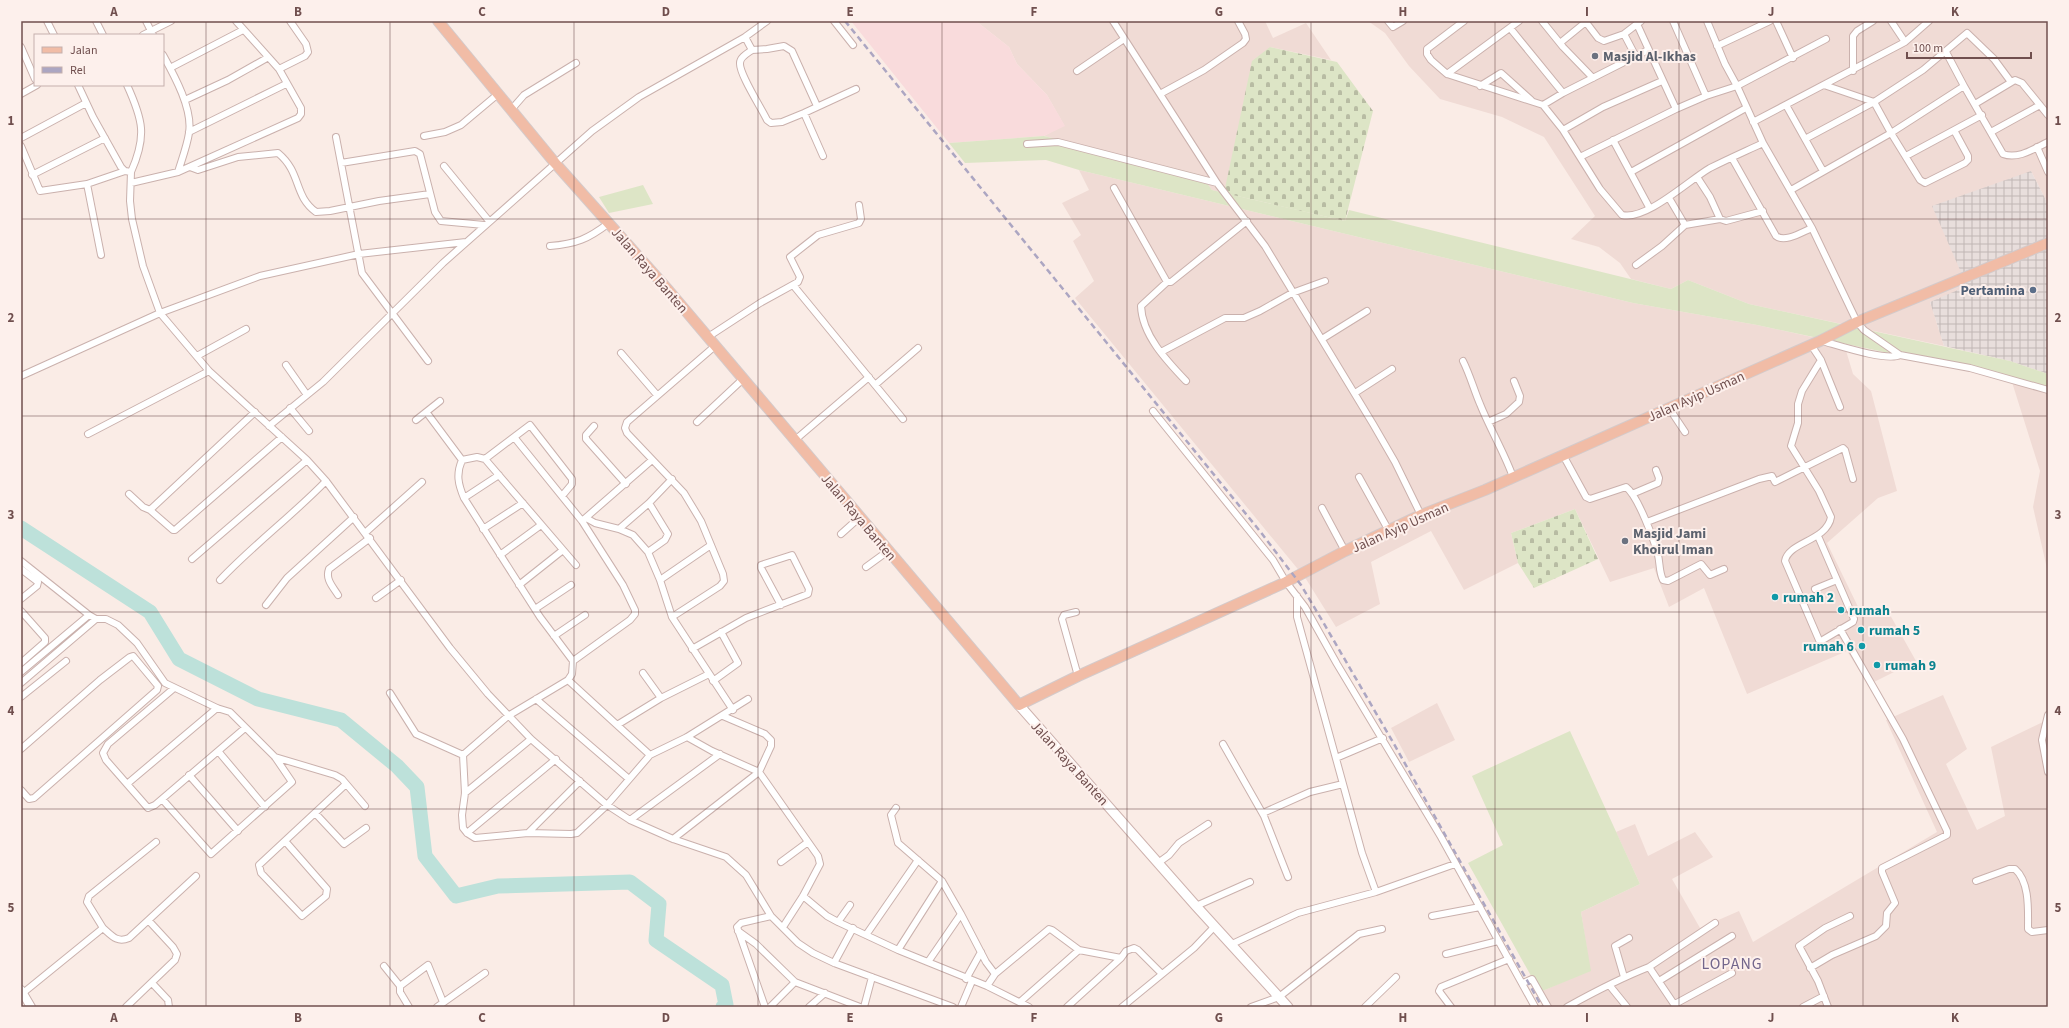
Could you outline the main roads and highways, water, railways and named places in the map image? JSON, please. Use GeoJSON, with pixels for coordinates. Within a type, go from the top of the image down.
{"type":"FeatureCollection","features":[{"type":"Feature","properties":{"kind":"main road","name":"Jalan Raya Banten"},"geometry":{"type":"LineString","coordinates":[[438,21],[554,163],[609,222],[708,337],[1019,705],[1196,906],[1288,1007]]}},
{"type":"Feature","properties":{"kind":"main road","name":"Jalan Ayip Usman"},"geometry":{"type":"LineString","coordinates":[[1019,705],[1078,676],[1286,582],[1345,551],[1421,516],[1513,477],[1811,345],[1857,322],[2048,243]]}},
{"type":"Feature","properties":{"kind":"waterway"},"geometry":{"type":"LineString","coordinates":[[21,528],[150,612],[179,659],[258,699],[341,720],[397,766],[417,787],[425,856],[456,896],[498,886],[630,882],[659,904],[656,940],[722,985],[726,1005],[723,1007]]}},
{"type":"Feature","properties":{"kind":"railway"},"geometry":{"type":"LineString","coordinates":[[845,21],[1259,530],[1301,585],[1394,744],[1542,1007]]}},
{"type":"Feature","properties":{"kind":"place","name":"Masjid Al-Ikhas"},"geometry":{"type":"Point","coordinates":[1595,56]}},
{"type":"Feature","properties":{"kind":"place","name":"Pertamina"},"geometry":{"type":"Point","coordinates":[2033,290]}},
{"type":"Feature","properties":{"kind":"place","name":"Masjid Jami Khoirul Iman"},"geometry":{"type":"Point","coordinates":[1625,541]}},
{"type":"Feature","properties":{"kind":"place","name":"rumah 2"},"geometry":{"type":"Point","coordinates":[1775,597]}},
{"type":"Feature","properties":{"kind":"place","name":"rumah"},"geometry":{"type":"Point","coordinates":[1841,610]}},
{"type":"Feature","properties":{"kind":"place","name":"rumah 5"},"geometry":{"type":"Point","coordinates":[1861,630]}},
{"type":"Feature","properties":{"kind":"place","name":"rumah 6"},"geometry":{"type":"Point","coordinates":[1862,646]}},
{"type":"Feature","properties":{"kind":"place","name":"rumah 9"},"geometry":{"type":"Point","coordinates":[1877,665]}},
{"type":"Feature","properties":{"kind":"district","name":"LOPANG"},"geometry":{"type":"Point","coordinates":[1732,963]}}]}
